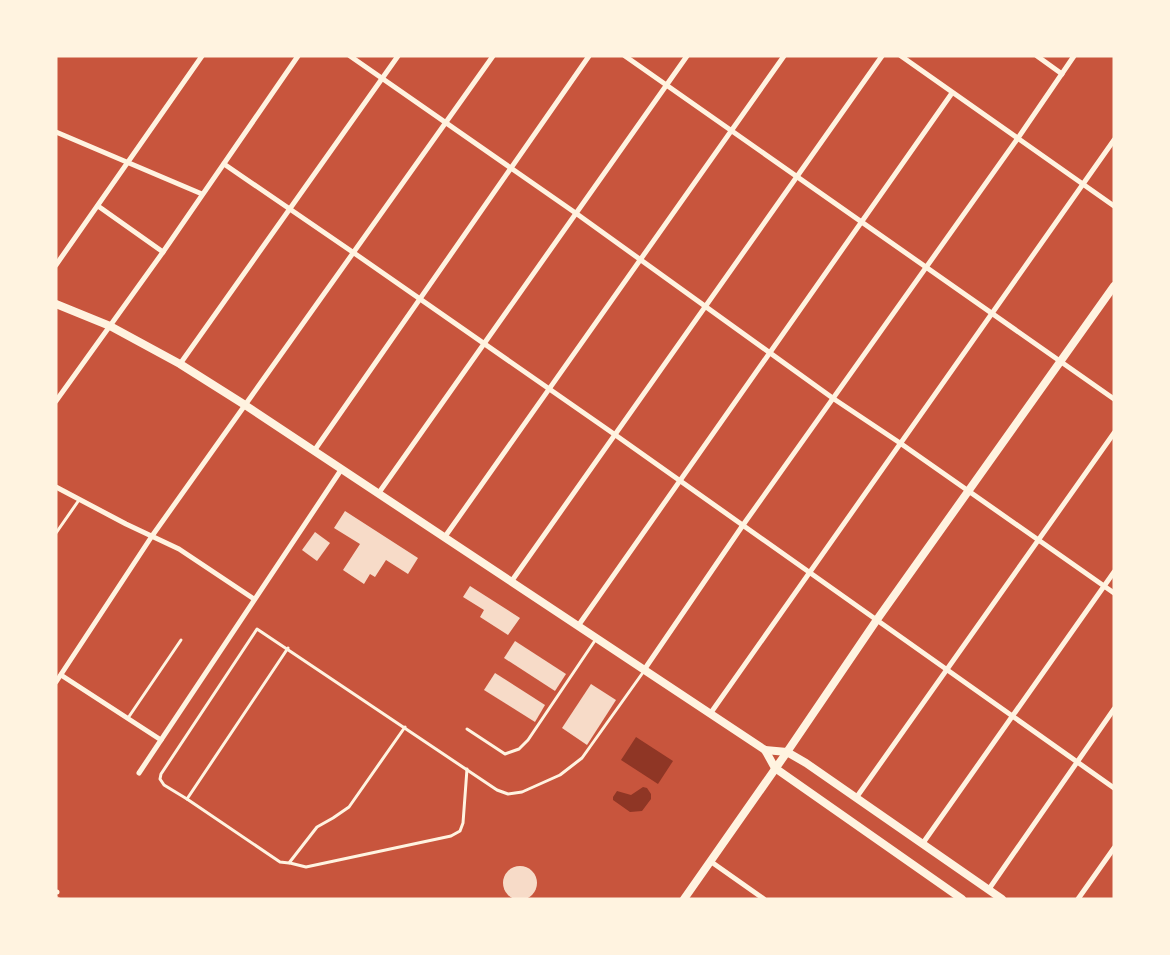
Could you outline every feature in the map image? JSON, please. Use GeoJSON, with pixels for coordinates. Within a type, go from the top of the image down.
{"type":"FeatureCollection","features":[{"type":"Feature","properties":{"kind":"street"},"geometry":{"type":"LineString","coordinates":[[56,265],[202,56]]}},
{"type":"Feature","properties":{"kind":"street"},"geometry":{"type":"LineString","coordinates":[[56,401],[163,252],[298,56]]}},
{"type":"Feature","properties":{"kind":"street"},"geometry":{"type":"LineString","coordinates":[[350,56],[1114,593]]}},
{"type":"Feature","properties":{"kind":"street"},"geometry":{"type":"LineString","coordinates":[[180,364],[398,56]]}},
{"type":"Feature","properties":{"kind":"street"},"geometry":{"type":"LineString","coordinates":[[56,682],[152,536],[493,56]]}},
{"type":"Feature","properties":{"kind":"street"},"geometry":{"type":"LineString","coordinates":[[314,451],[589,56]]}},
{"type":"Feature","properties":{"kind":"street"},"geometry":{"type":"LineString","coordinates":[[625,56],[926,269],[1114,399]]}},
{"type":"Feature","properties":{"kind":"street"},"geometry":{"type":"LineString","coordinates":[[378,494],[687,56]]}},
{"type":"Feature","properties":{"kind":"street"},"geometry":{"type":"LineString","coordinates":[[444,538],[784,56]]}},
{"type":"Feature","properties":{"kind":"street"},"geometry":{"type":"LineString","coordinates":[[511,582],[882,56]]}},
{"type":"Feature","properties":{"kind":"street"},"geometry":{"type":"LineString","coordinates":[[901,56],[1114,206]]}},
{"type":"Feature","properties":{"kind":"street"},"geometry":{"type":"LineString","coordinates":[[1037,56],[1062,74]]}},
{"type":"Feature","properties":{"kind":"street"},"geometry":{"type":"LineString","coordinates":[[644,670],[743,526],[926,269],[1074,56]]}},
{"type":"Feature","properties":{"kind":"street"},"geometry":{"type":"LineString","coordinates":[[578,626],[952,92]]}},
{"type":"Feature","properties":{"kind":"street"},"geometry":{"type":"LineString","coordinates":[[56,132],[202,194]]}},
{"type":"Feature","properties":{"kind":"street"},"geometry":{"type":"LineString","coordinates":[[710,714],[1114,140]]}},
{"type":"Feature","properties":{"kind":"street"},"geometry":{"type":"LineString","coordinates":[[224,164],[680,480],[876,621],[1114,788]]}},
{"type":"Feature","properties":{"kind":"street"},"geometry":{"type":"LineString","coordinates":[[98,206],[163,252]]}},
{"type":"Feature","properties":{"kind":"street"},"geometry":{"type":"LineString","coordinates":[[684,899],[876,621],[1114,286]]}},
{"type":"Feature","properties":{"kind":"street"},"geometry":{"type":"LineString","coordinates":[[56,304],[110,326],[180,364],[245,405],[765,750],[775,768],[962,899]]}},
{"type":"Feature","properties":{"kind":"street"},"geometry":{"type":"LineString","coordinates":[[856,798],[1114,433]]}},
{"type":"Feature","properties":{"kind":"street"},"geometry":{"type":"LineString","coordinates":[[138,773],[341,470]]}},
{"type":"Feature","properties":{"kind":"street"},"geometry":{"type":"LineString","coordinates":[[56,486],[126,524],[179,549],[254,599]]}},
{"type":"Feature","properties":{"kind":"street"},"geometry":{"type":"LineString","coordinates":[[923,843],[1114,572]]}},
{"type":"Feature","properties":{"kind":"street"},"geometry":{"type":"LineString","coordinates":[[61,675],[161,740]]}},
{"type":"Feature","properties":{"kind":"street"},"geometry":{"type":"LineString","coordinates":[[989,889],[1114,709]]}},
{"type":"Feature","properties":{"kind":"street"},"geometry":{"type":"LineString","coordinates":[[765,750],[787,752],[806,763],[1002,899]]}},
{"type":"Feature","properties":{"kind":"street"},"geometry":{"type":"LineString","coordinates":[[1078,899],[1114,848]]}},
{"type":"Feature","properties":{"kind":"street"},"geometry":{"type":"LineString","coordinates":[[710,861],[764,899]]}},
{"type":"Feature","properties":{"kind":"lane"},"geometry":{"type":"LineString","coordinates":[[56,533],[79,499]]}},
{"type":"Feature","properties":{"kind":"lane"},"geometry":{"type":"LineString","coordinates":[[467,770],[463,823],[460,831],[451,836],[306,867],[280,862],[187,798],[164,785],[160,780],[161,774],[257,629],[288,648],[467,770],[498,790],[508,794],[522,792],[560,775],[582,758],[644,670]]}},
{"type":"Feature","properties":{"kind":"lane"},"geometry":{"type":"LineString","coordinates":[[467,730],[505,754],[519,749],[528,740],[597,639]]}},
{"type":"Feature","properties":{"kind":"lane"},"geometry":{"type":"LineString","coordinates":[[128,718],[181,640]]}},
{"type":"Feature","properties":{"kind":"lane"},"geometry":{"type":"LineString","coordinates":[[187,798],[288,648]]}},
{"type":"Feature","properties":{"kind":"lane"},"geometry":{"type":"LineString","coordinates":[[289,863],[318,827],[348,807],[405,727]]}},
{"type":"Feature","properties":{"kind":"shaded area"},"geometry":{"type":"Polygon","coordinates":[[[636,737],[673,761],[658,784],[621,760],[636,737]]]}},
{"type":"Feature","properties":{"kind":"shaded area"},"geometry":{"type":"Polygon","coordinates":[[[643,787],[647,788],[651,794],[651,799],[642,811],[630,812],[613,800],[617,791],[631,795],[643,787]]]}},
{"type":"Feature","properties":{"kind":"building"},"geometry":{"type":"Polygon","coordinates":[[[345,511],[418,558],[408,574],[386,560],[375,577],[370,574],[364,584],[343,570],[360,544],[334,528],[345,511]]]}},
{"type":"Feature","properties":{"kind":"building"},"geometry":{"type":"Polygon","coordinates":[[[315,532],[330,543],[317,561],[302,550],[315,532]]]}},
{"type":"Feature","properties":{"kind":"building"},"geometry":{"type":"Polygon","coordinates":[[[470,586],[520,618],[508,635],[480,617],[484,610],[463,597],[470,586]]]}},
{"type":"Feature","properties":{"kind":"building"},"geometry":{"type":"Polygon","coordinates":[[[515,641],[566,674],[555,691],[504,658],[515,641]]]}},
{"type":"Feature","properties":{"kind":"building"},"geometry":{"type":"Polygon","coordinates":[[[495,673],[545,705],[535,722],[484,690],[495,673]]]}},
{"type":"Feature","properties":{"kind":"building"},"geometry":{"type":"Polygon","coordinates":[[[591,684],[616,700],[587,745],[562,728],[591,684]]]}},
{"type":"Feature","properties":{"kind":"building"},"geometry":{"type":"Polygon","coordinates":[[[520,866],[532,871],[537,883],[532,895],[520,900],[508,895],[503,883],[508,871],[520,866]]]}}]}
